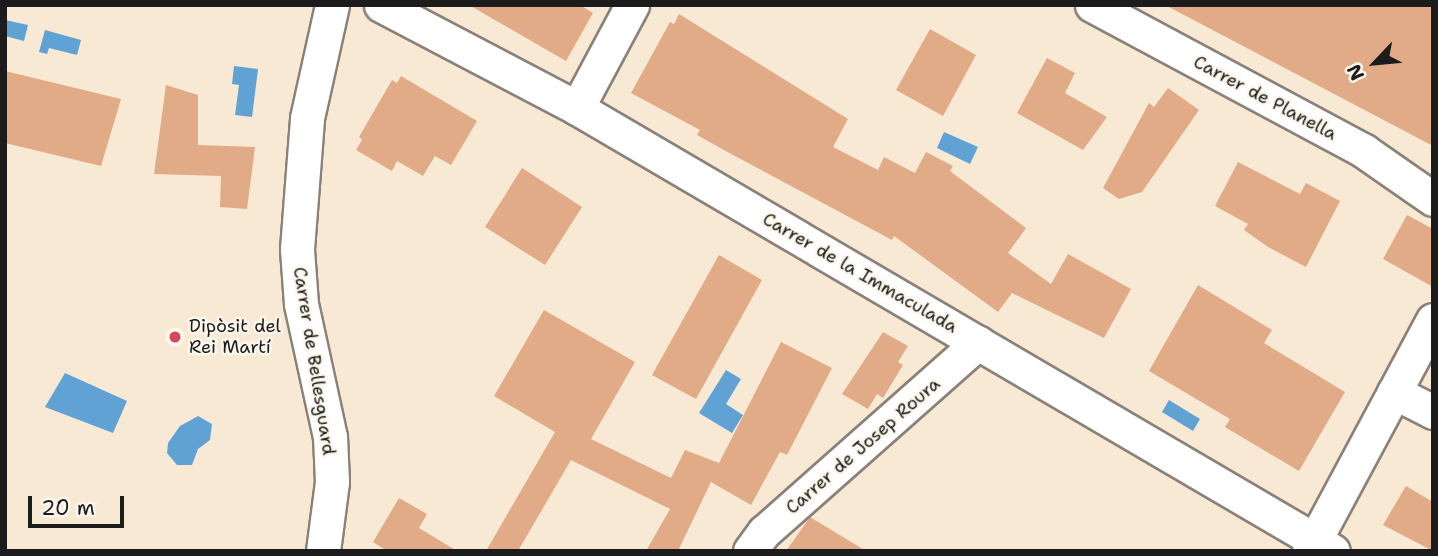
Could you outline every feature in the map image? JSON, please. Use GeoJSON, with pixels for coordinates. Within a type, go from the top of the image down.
{"type":"FeatureCollection","features":[{"type":"Feature","properties":{"kind":"street","name":"Carrer de Bellesguard"},"geometry":{"type":"LineString","coordinates":[[323,551],[332,482],[330,437],[301,304],[297,249],[307,118],[332,5]]}},
{"type":"Feature","properties":{"kind":"street","name":"Carrer de la Immaculada"},"geometry":{"type":"LineString","coordinates":[[381,5],[577,108],[1319,547]]}},
{"type":"Feature","properties":{"kind":"street"},"geometry":{"type":"LineString","coordinates":[[577,108],[632,5]]}},
{"type":"Feature","properties":{"kind":"street","name":"Carrer de Planella"},"geometry":{"type":"LineString","coordinates":[[1092,5],[1364,151],[1433,199]]}},
{"type":"Feature","properties":{"kind":"street"},"geometry":{"type":"LineString","coordinates":[[1319,547],[1394,392],[1433,320]]}},
{"type":"Feature","properties":{"kind":"street","name":"Carrer de Josep Roura"},"geometry":{"type":"LineString","coordinates":[[750,551],[764,532],[978,343]]}},
{"type":"Feature","properties":{"kind":"street"},"geometry":{"type":"LineString","coordinates":[[1394,392],[1433,412]]}},
{"type":"Feature","properties":{"kind":"water"},"geometry":{"type":"Polygon","coordinates":[[[5,20],[28,25],[24,41],[5,36],[5,20]]]}},
{"type":"Feature","properties":{"kind":"water"},"geometry":{"type":"Polygon","coordinates":[[[45,30],[81,40],[77,55],[49,48],[47,54],[39,52],[45,30]]]}},
{"type":"Feature","properties":{"kind":"water"},"geometry":{"type":"Polygon","coordinates":[[[234,66],[258,69],[252,117],[235,115],[239,85],[232,84],[234,66]]]}},
{"type":"Feature","properties":{"kind":"water"},"geometry":{"type":"Polygon","coordinates":[[[944,132],[978,147],[970,164],[937,148],[944,132]]]}},
{"type":"Feature","properties":{"kind":"water"},"geometry":{"type":"Polygon","coordinates":[[[726,370],[741,379],[726,404],[743,415],[732,433],[699,413],[726,370]]]}},
{"type":"Feature","properties":{"kind":"water"},"geometry":{"type":"Polygon","coordinates":[[[65,373],[127,401],[113,433],[45,407],[65,373]]]}},
{"type":"Feature","properties":{"kind":"water"},"geometry":{"type":"Polygon","coordinates":[[[1169,400],[1200,419],[1193,431],[1162,412],[1169,400]]]}},
{"type":"Feature","properties":{"kind":"water"},"geometry":{"type":"Polygon","coordinates":[[[198,416],[212,424],[210,440],[198,449],[192,465],[177,465],[167,453],[168,443],[180,426],[198,416]]]}},
{"type":"Feature","properties":{"kind":"building"},"geometry":{"type":"Polygon","coordinates":[[[469,5],[580,5],[593,13],[566,61],[469,5]]]}},
{"type":"Feature","properties":{"kind":"building"},"geometry":{"type":"Polygon","coordinates":[[[1165,5],[1433,5],[1433,146],[1165,5]]]}},
{"type":"Feature","properties":{"kind":"building"},"geometry":{"type":"Polygon","coordinates":[[[679,14],[848,119],[833,147],[878,170],[884,157],[915,173],[926,152],[953,166],[950,171],[1026,228],[1008,253],[1051,284],[1068,254],[1131,289],[1104,338],[1012,293],[998,312],[894,236],[892,240],[733,155],[697,135],[700,130],[631,93],[670,22],[674,24],[679,14]]]}},
{"type":"Feature","properties":{"kind":"building"},"geometry":{"type":"Polygon","coordinates":[[[930,29],[976,55],[943,116],[896,90],[930,29]]]}},
{"type":"Feature","properties":{"kind":"building"},"geometry":{"type":"Polygon","coordinates":[[[1047,58],[1075,73],[1065,93],[1107,117],[1083,150],[1017,113],[1047,58]]]}},
{"type":"Feature","properties":{"kind":"building"},"geometry":{"type":"Polygon","coordinates":[[[5,71],[121,99],[101,166],[5,143],[5,71]]]}},
{"type":"Feature","properties":{"kind":"building"},"geometry":{"type":"Polygon","coordinates":[[[401,76],[477,121],[451,165],[435,156],[423,176],[397,161],[392,171],[356,150],[362,140],[359,137],[392,80],[397,83],[401,76]]]}},
{"type":"Feature","properties":{"kind":"building"},"geometry":{"type":"Polygon","coordinates":[[[166,85],[198,95],[198,145],[255,147],[247,209],[220,207],[221,176],[154,174],[166,85]]]}},
{"type":"Feature","properties":{"kind":"building"},"geometry":{"type":"Polygon","coordinates":[[[1168,88],[1199,110],[1142,192],[1119,199],[1103,188],[1149,103],[1154,107],[1168,88]]]}},
{"type":"Feature","properties":{"kind":"building"},"geometry":{"type":"Polygon","coordinates":[[[1238,162],[1300,194],[1306,183],[1340,201],[1306,267],[1268,247],[1244,230],[1248,224],[1215,206],[1238,162]]]}},
{"type":"Feature","properties":{"kind":"building"},"geometry":{"type":"Polygon","coordinates":[[[522,168],[582,207],[545,265],[485,227],[522,168]]]}},
{"type":"Feature","properties":{"kind":"building"},"geometry":{"type":"Polygon","coordinates":[[[1407,215],[1433,229],[1433,287],[1383,259],[1407,215]]]}},
{"type":"Feature","properties":{"kind":"building"},"geometry":{"type":"Polygon","coordinates":[[[719,255],[762,280],[696,399],[652,375],[719,255]]]}},
{"type":"Feature","properties":{"kind":"building"},"geometry":{"type":"Polygon","coordinates":[[[1198,285],[1272,330],[1264,343],[1345,392],[1299,471],[1225,427],[1230,419],[1149,371],[1198,285]]]}},
{"type":"Feature","properties":{"kind":"building"},"geometry":{"type":"Polygon","coordinates":[[[544,310],[635,362],[591,439],[671,478],[685,450],[719,463],[781,342],[832,368],[787,455],[780,452],[751,505],[711,482],[678,551],[646,551],[670,509],[571,460],[518,551],[486,551],[555,432],[494,396],[544,310]]]}},
{"type":"Feature","properties":{"kind":"building"},"geometry":{"type":"Polygon","coordinates":[[[883,332],[908,346],[898,362],[903,365],[883,398],[877,394],[868,409],[842,394],[883,332]]]}},
{"type":"Feature","properties":{"kind":"building"},"geometry":{"type":"Polygon","coordinates":[[[1406,486],[1433,502],[1433,551],[1383,525],[1406,486]]]}},
{"type":"Feature","properties":{"kind":"building"},"geometry":{"type":"Polygon","coordinates":[[[399,498],[427,514],[419,528],[457,551],[387,551],[373,542],[399,498]]]}},
{"type":"Feature","properties":{"kind":"building"},"geometry":{"type":"Polygon","coordinates":[[[810,517],[866,551],[786,551],[810,517]]]}},
{"type":"Feature","properties":{"kind":"place","name":"Dipòsit del Rei Martí"},"geometry":{"type":"Point","coordinates":[175,337]}}]}
